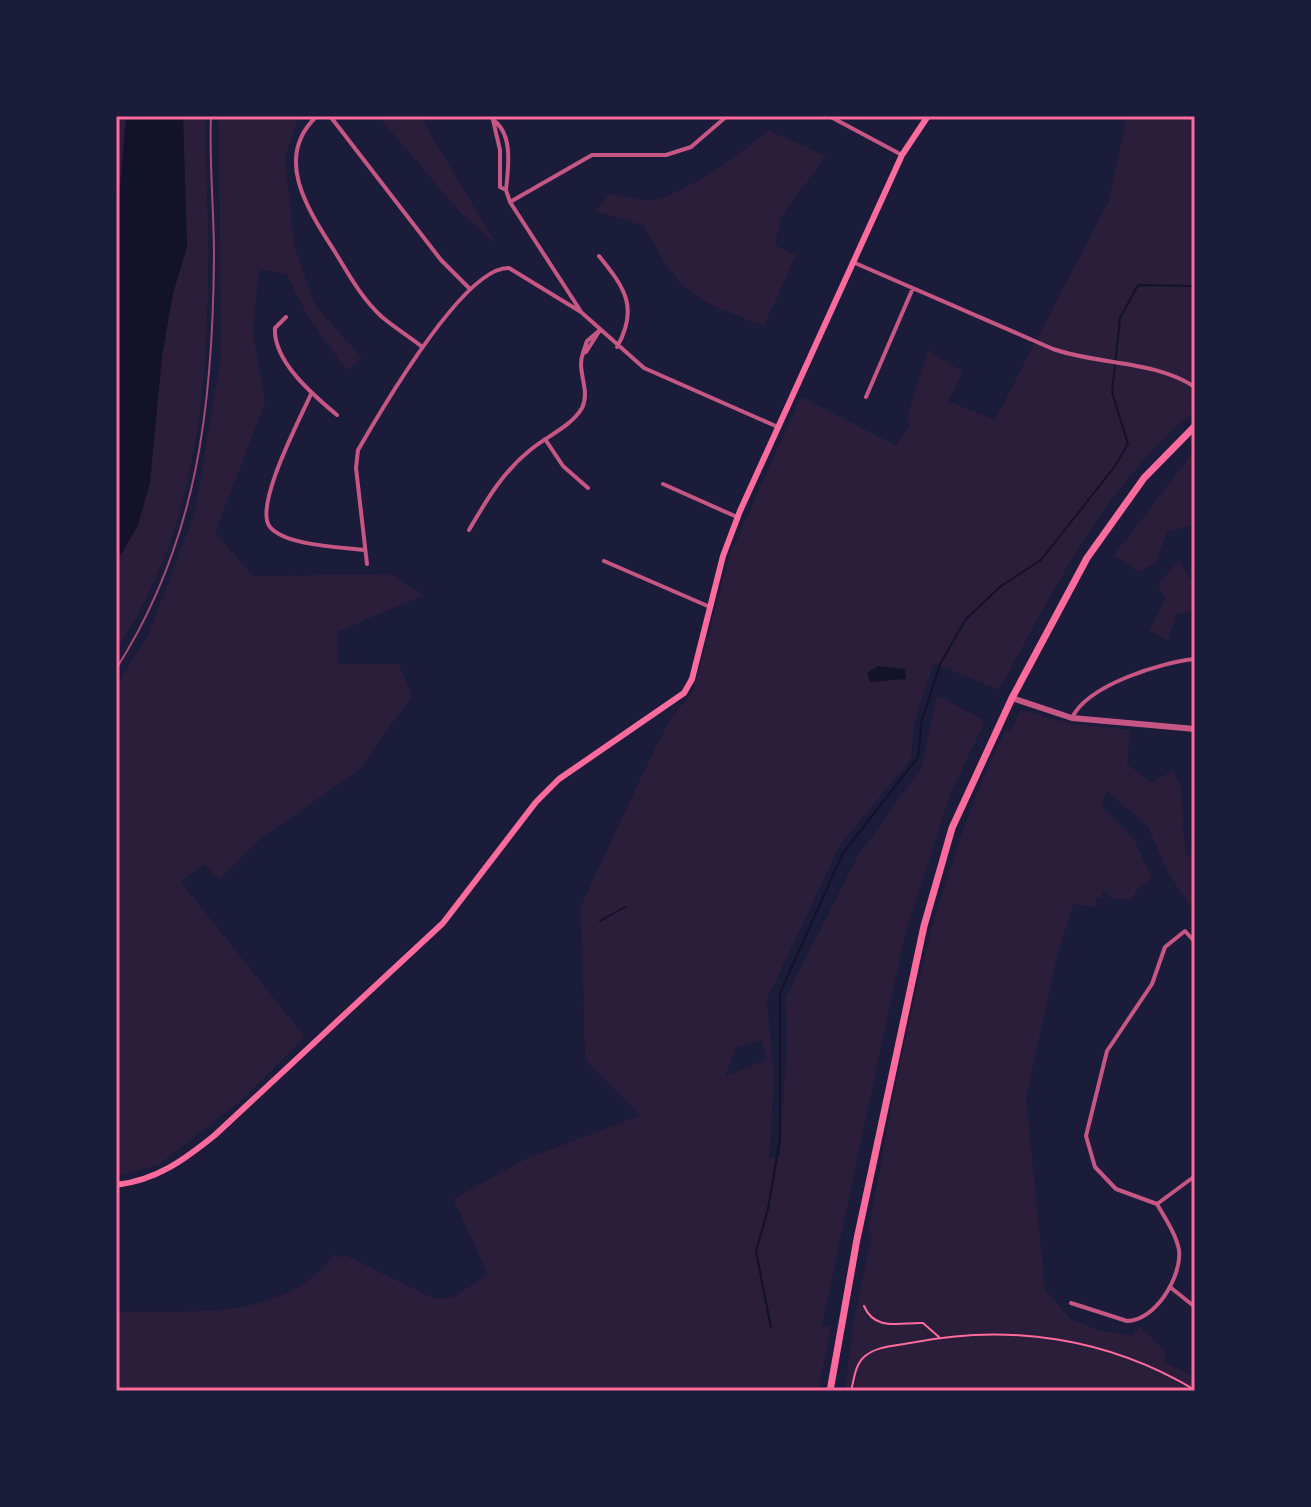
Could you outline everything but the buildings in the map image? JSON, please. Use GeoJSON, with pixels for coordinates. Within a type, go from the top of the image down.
{"type":"FeatureCollection","features":[{"type":"Feature","properties":{"kind":"main road"},"geometry":{"type":"LineString","coordinates":[[116,1185],[134,1183],[176,1167],[215,1135],[449,916],[536,802],[559,779],[684,693],[692,679],[737,517],[902,155],[928,116]]}},
{"type":"Feature","properties":{"kind":"main road"},"geometry":{"type":"LineString","coordinates":[[830,1391],[857,1239],[924,926],[952,828],[1012,698],[1094,546],[1144,478],[1195,426]]}},
{"type":"Feature","properties":{"kind":"street"},"geometry":{"type":"LineString","coordinates":[[317,116],[303,130],[297,145],[301,198],[357,289],[381,316],[421,346]]}},
{"type":"Feature","properties":{"kind":"street"},"geometry":{"type":"LineString","coordinates":[[330,116],[441,260],[470,289]]}},
{"type":"Feature","properties":{"kind":"street"},"geometry":{"type":"LineString","coordinates":[[510,202],[592,155],[666,155],[691,147],[727,116]]}},
{"type":"Feature","properties":{"kind":"street"},"geometry":{"type":"LineString","coordinates":[[829,116],[902,155]]}},
{"type":"Feature","properties":{"kind":"street"},"geometry":{"type":"LineString","coordinates":[[492,118],[500,150],[498,178],[510,202],[581,312]]}},
{"type":"Feature","properties":{"kind":"street"},"geometry":{"type":"LineString","coordinates":[[492,118],[499,124],[507,146],[506,190]]}},
{"type":"Feature","properties":{"kind":"street"},"geometry":{"type":"LineString","coordinates":[[599,256],[613,273],[630,310],[626,330],[617,347]]}},
{"type":"Feature","properties":{"kind":"street"},"geometry":{"type":"LineString","coordinates":[[855,263],[1053,349],[1100,362],[1172,375],[1195,387]]}},
{"type":"Feature","properties":{"kind":"street"},"geometry":{"type":"LineString","coordinates":[[367,564],[356,468],[358,450],[421,346],[470,289],[498,268],[509,268],[581,312],[644,368],[780,428]]}},
{"type":"Feature","properties":{"kind":"street"},"geometry":{"type":"LineString","coordinates":[[866,397],[913,288]]}},
{"type":"Feature","properties":{"kind":"street"},"geometry":{"type":"LineString","coordinates":[[286,317],[275,328],[277,344],[311,394],[337,415]]}},
{"type":"Feature","properties":{"kind":"street"},"geometry":{"type":"LineString","coordinates":[[469,530],[504,476],[545,439],[571,421],[582,407],[585,393],[580,362],[587,341],[600,330]]}},
{"type":"Feature","properties":{"kind":"street"},"geometry":{"type":"LineString","coordinates":[[311,394],[276,472],[265,514],[267,524],[275,533],[298,541],[365,550]]}},
{"type":"Feature","properties":{"kind":"street"},"geometry":{"type":"LineString","coordinates":[[545,439],[563,466],[588,488]]}},
{"type":"Feature","properties":{"kind":"street"},"geometry":{"type":"LineString","coordinates":[[663,484],[737,517]]}},
{"type":"Feature","properties":{"kind":"street"},"geometry":{"type":"LineString","coordinates":[[604,561],[710,607]]}},
{"type":"Feature","properties":{"kind":"street"},"geometry":{"type":"LineString","coordinates":[[1072,718],[1092,696],[1134,675],[1195,659]]}},
{"type":"Feature","properties":{"kind":"street"},"geometry":{"type":"LineString","coordinates":[[1012,698],[1072,718],[1195,729]]}},
{"type":"Feature","properties":{"kind":"street"},"geometry":{"type":"LineString","coordinates":[[1071,1303],[1136,1321],[1147,1314],[1170,1287],[1179,1250],[1157,1204],[1116,1189],[1095,1167],[1086,1136],[1107,1051],[1152,984],[1165,947],[1185,931],[1195,942]]}},
{"type":"Feature","properties":{"kind":"street"},"geometry":{"type":"LineString","coordinates":[[1157,1204],[1195,1176]]}},
{"type":"Feature","properties":{"kind":"street"},"geometry":{"type":"LineString","coordinates":[[1170,1287],[1195,1307]]}},
{"type":"Feature","properties":{"kind":"path"},"geometry":{"type":"LineString","coordinates":[[864,1306],[876,1320],[899,1326],[923,1323],[939,1337]]}},
{"type":"Feature","properties":{"kind":"path"},"geometry":{"type":"LineString","coordinates":[[851,1391],[858,1365],[865,1355],[879,1349],[939,1337],[1014,1334],[1071,1341],[1143,1362],[1195,1390]]}},
{"type":"Feature","properties":{"kind":"shaded area"},"geometry":{"type":"Polygon","coordinates":[[[116,116],[126,116],[126,132],[116,236],[116,116]]]}},
{"type":"Feature","properties":{"kind":"shaded area"},"geometry":{"type":"Polygon","coordinates":[[[126,116],[183,116],[187,247],[173,293],[162,356],[150,482],[138,525],[116,563],[116,236],[126,116]]]}},
{"type":"Feature","properties":{"kind":"shaded area"},"geometry":{"type":"Polygon","coordinates":[[[183,116],[205,116],[208,253],[202,392],[192,460],[175,526],[150,590],[116,650],[116,563],[138,525],[150,482],[162,356],[173,293],[187,247],[183,116]]]}},
{"type":"Feature","properties":{"kind":"shaded area"},"geometry":{"type":"Polygon","coordinates":[[[219,116],[299,116],[285,157],[294,245],[315,305],[362,358],[346,370],[306,313],[286,274],[259,269],[253,333],[265,403],[215,533],[254,576],[390,574],[424,595],[337,632],[338,664],[399,664],[412,696],[358,771],[264,836],[219,879],[203,864],[181,882],[305,1037],[238,1103],[158,1165],[116,1176],[116,686],[148,636],[195,512],[221,355],[219,116]]]}},
{"type":"Feature","properties":{"kind":"shaded area"},"geometry":{"type":"Polygon","coordinates":[[[378,116],[420,116],[497,245],[460,212],[378,116]]]}},
{"type":"Feature","properties":{"kind":"shaded area"},"geometry":{"type":"Polygon","coordinates":[[[1127,116],[1195,116],[1195,410],[1162,440],[1107,506],[1062,577],[999,690],[934,663],[914,725],[911,759],[840,845],[767,999],[774,1080],[769,1159],[780,1156],[787,1037],[785,999],[857,857],[921,768],[937,695],[985,721],[950,795],[904,939],[822,1325],[831,1327],[818,1391],[116,1391],[116,1312],[205,1311],[263,1302],[290,1291],[314,1276],[335,1254],[341,1258],[345,1255],[432,1298],[453,1298],[488,1274],[453,1199],[526,1159],[641,1115],[585,1059],[581,905],[658,742],[672,717],[693,692],[730,554],[801,397],[896,445],[910,425],[907,417],[928,350],[963,372],[948,401],[995,420],[1109,200],[1127,116]],[[762,1040],[736,1048],[725,1077],[767,1059],[762,1040]]]}},
{"type":"Feature","properties":{"kind":"shaded area"},"geometry":{"type":"Polygon","coordinates":[[[768,130],[826,156],[781,217],[775,245],[796,255],[764,326],[704,301],[691,292],[668,267],[644,226],[596,211],[610,193],[648,201],[675,193],[745,150],[768,130]]]}},
{"type":"Feature","properties":{"kind":"shaded area"},"geometry":{"type":"Polygon","coordinates":[[[1195,450],[1195,524],[1167,532],[1156,563],[1138,572],[1114,555],[1195,450]]]}},
{"type":"Feature","properties":{"kind":"shaded area"},"geometry":{"type":"Polygon","coordinates":[[[1179,560],[1190,580],[1195,577],[1195,610],[1177,614],[1168,640],[1149,631],[1166,598],[1158,585],[1179,560]]]}},
{"type":"Feature","properties":{"kind":"shaded area"},"geometry":{"type":"Polygon","coordinates":[[[878,666],[905,669],[906,679],[870,682],[867,673],[878,666]]]}},
{"type":"Feature","properties":{"kind":"shaded area"},"geometry":{"type":"Polygon","coordinates":[[[1021,710],[1072,724],[1130,730],[1127,764],[1152,783],[1173,770],[1181,787],[1185,854],[1195,858],[1195,912],[1168,873],[1148,826],[1106,791],[1102,807],[1134,839],[1152,879],[1137,890],[1132,899],[1111,899],[1107,890],[1102,892],[1102,898],[1096,898],[1095,907],[1073,904],[1057,957],[1026,1098],[1045,1290],[1071,1319],[1100,1331],[1132,1335],[1139,1326],[1164,1350],[1165,1362],[1195,1378],[1195,1391],[845,1391],[854,1318],[872,1235],[868,1233],[892,1104],[936,912],[979,788],[1006,729],[1010,731],[1021,710]]]}},
{"type":"Feature","properties":{"kind":"waterway"},"geometry":{"type":"LineString","coordinates":[[771,1328],[756,1251],[768,1209],[780,1138],[780,993],[843,853],[918,757],[922,720],[940,664],[966,619],[1001,586],[1041,560],[1115,466],[1128,444],[1112,392],[1120,318],[1138,285],[1195,286]]}},
{"type":"Feature","properties":{"kind":"waterway"},"geometry":{"type":"LineString","coordinates":[[600,921],[625,907]]}},
{"type":"Feature","properties":{"kind":"railway"},"geometry":{"type":"LineString","coordinates":[[116,669],[144,621],[166,571],[183,521],[204,418],[213,311],[211,116]]}}]}
